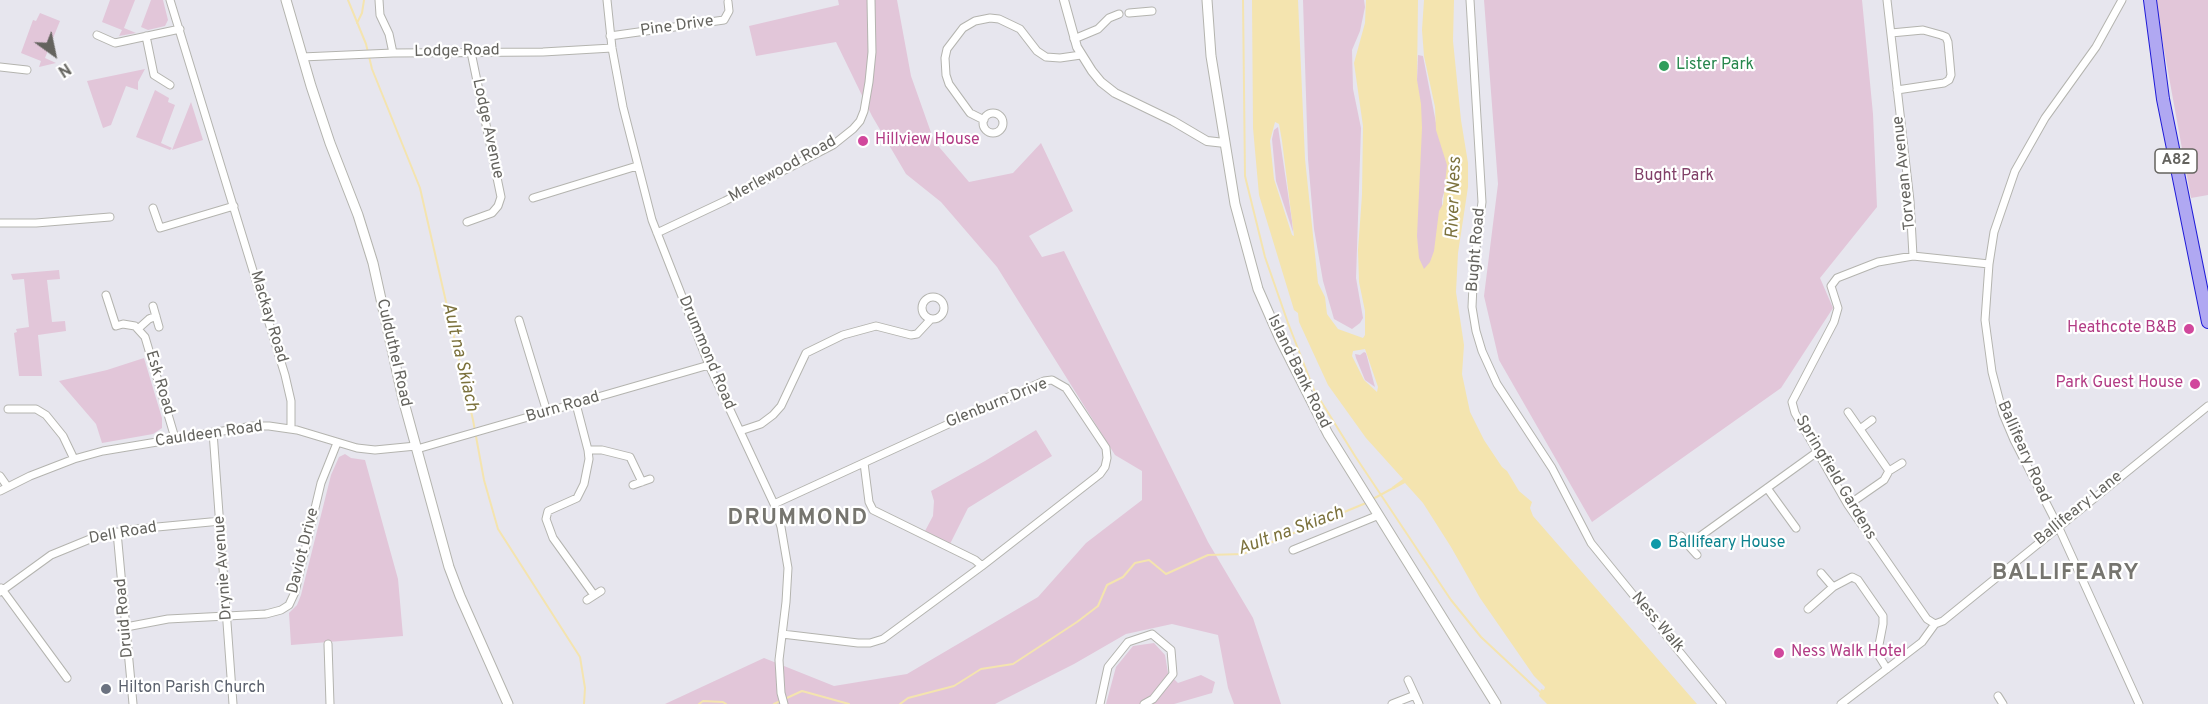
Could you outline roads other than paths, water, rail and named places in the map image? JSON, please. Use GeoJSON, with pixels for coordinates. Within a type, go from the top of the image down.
{"type":"FeatureCollection","features":[{"type":"Feature","properties":{"kind":"highway","name":"A82"},"geometry":{"type":"LineString","coordinates":[[2150,0],[2163,99],[2208,322]]}},
{"type":"Feature","properties":{"kind":"main road","name":"Culduthel Road"},"geometry":{"type":"LineString","coordinates":[[286,0],[327,134],[358,215],[373,263],[403,399],[439,532],[460,596],[508,704]]}},
{"type":"Feature","properties":{"kind":"main road","name":"Island Bank Road"},"geometry":{"type":"LineString","coordinates":[[1207,0],[1211,56],[1235,204],[1258,289],[1280,339],[1328,434],[1496,704]]}},
{"type":"Feature","properties":{"kind":"street","name":"Mackay Road"},"geometry":{"type":"LineString","coordinates":[[170,0],[285,375],[291,401],[291,429]]}},
{"type":"Feature","properties":{"kind":"street"},"geometry":{"type":"LineString","coordinates":[[379,0],[380,15],[389,34],[393,53]]}},
{"type":"Feature","properties":{"kind":"street","name":"Drummond Road"},"geometry":{"type":"LineString","coordinates":[[607,0],[612,48],[637,166],[657,233],[709,365],[774,504],[786,550],[788,568],[778,660],[784,704]]}},
{"type":"Feature","properties":{"kind":"street","name":"Merlewood Road"},"geometry":{"type":"LineString","coordinates":[[657,233],[825,150],[853,129],[860,121],[864,111],[869,82],[872,52],[871,0]]}},
{"type":"Feature","properties":{"kind":"street"},"geometry":{"type":"LineString","coordinates":[[1064,0],[1081,56],[1092,71],[1115,93],[1173,121],[1207,141],[1225,143]]}},
{"type":"Feature","properties":{"kind":"street","name":"Bught Road"},"geometry":{"type":"LineString","coordinates":[[1470,0],[1482,202],[1472,288],[1476,331],[1497,384],[1552,468],[1591,543]]}},
{"type":"Feature","properties":{"kind":"street","name":"Torvean Avenue"},"geometry":{"type":"LineString","coordinates":[[1887,0],[1910,201],[1913,256]]}},
{"type":"Feature","properties":{"kind":"street","name":"Ballifeary Road"},"geometry":{"type":"LineString","coordinates":[[2122,0],[2096,47],[2028,144],[2015,171],[1994,232],[1985,320],[1996,392],[2014,440],[2058,526],[2139,704]]}},
{"type":"Feature","properties":{"kind":"street","name":"Pine Drive"},"geometry":{"type":"LineString","coordinates":[[610,36],[724,20],[729,11],[728,2]]}},
{"type":"Feature","properties":{"kind":"street"},"geometry":{"type":"LineString","coordinates":[[1129,13],[1152,11]]}},
{"type":"Feature","properties":{"kind":"street"},"geometry":{"type":"LineString","coordinates":[[1074,39],[1098,29],[1109,18],[1119,14]]}},
{"type":"Feature","properties":{"kind":"street"},"geometry":{"type":"LineString","coordinates":[[984,120],[970,113],[949,84],[946,75],[947,49],[963,27],[975,21],[999,19],[1020,29],[1036,51],[1046,57],[1081,56]]}},
{"type":"Feature","properties":{"kind":"street"},"geometry":{"type":"LineString","coordinates":[[97,35],[115,43],[180,28]]}},
{"type":"Feature","properties":{"kind":"street"},"geometry":{"type":"LineString","coordinates":[[1891,33],[1923,30],[1946,37],[1951,75],[1944,83],[1897,90]]}},
{"type":"Feature","properties":{"kind":"street"},"geometry":{"type":"LineString","coordinates":[[146,36],[154,75],[170,85]]}},
{"type":"Feature","properties":{"kind":"street","name":"Lodge Road"},"geometry":{"type":"LineString","coordinates":[[302,57],[612,48]]}},
{"type":"Feature","properties":{"kind":"street","name":"Lodge Avenue"},"geometry":{"type":"LineString","coordinates":[[471,52],[501,197],[492,213],[470,221],[471,211]]}},
{"type":"Feature","properties":{"kind":"street"},"geometry":{"type":"LineString","coordinates":[[0,67],[27,70]]}},
{"type":"Feature","properties":{"kind":"street"},"geometry":{"type":"LineString","coordinates":[[534,198],[637,166]]}},
{"type":"Feature","properties":{"kind":"street"},"geometry":{"type":"LineString","coordinates":[[153,208],[160,228],[234,206]]}},
{"type":"Feature","properties":{"kind":"street"},"geometry":{"type":"LineString","coordinates":[[0,223],[36,224],[110,217]]}},
{"type":"Feature","properties":{"kind":"street"},"geometry":{"type":"LineString","coordinates":[[1913,256],[1989,264]]}},
{"type":"Feature","properties":{"kind":"street","name":"Springfield Gardens"},"geometry":{"type":"LineString","coordinates":[[1913,256],[1878,262],[1837,278],[1831,286],[1838,308],[1834,322],[1792,402],[1792,408],[1848,505],[1927,620],[1935,624]]}},
{"type":"Feature","properties":{"kind":"street"},"geometry":{"type":"LineString","coordinates":[[106,295],[116,326],[129,324],[139,328],[156,316]]}},
{"type":"Feature","properties":{"kind":"street"},"geometry":{"type":"LineString","coordinates":[[153,306],[159,327]]}},
{"type":"Feature","properties":{"kind":"street"},"geometry":{"type":"LineString","coordinates":[[740,431],[761,424],[781,406],[806,353],[843,335],[876,326],[911,335],[918,334],[931,319]]}},
{"type":"Feature","properties":{"kind":"street"},"geometry":{"type":"LineString","coordinates":[[519,320],[547,412]]}},
{"type":"Feature","properties":{"kind":"street","name":"Esk Road"},"geometry":{"type":"LineString","coordinates":[[139,328],[145,336],[175,438]]}},
{"type":"Feature","properties":{"kind":"street","name":"Burn Road"},"geometry":{"type":"LineString","coordinates":[[416,448],[480,432],[709,365]]}},
{"type":"Feature","properties":{"kind":"street","name":"Glenburn Drive"},"geometry":{"type":"LineString","coordinates":[[774,504],[1044,381],[1052,380],[1066,388],[1106,448],[1105,467],[1100,474],[883,639],[870,643],[858,643],[782,634]]}},
{"type":"Feature","properties":{"kind":"street"},"geometry":{"type":"LineString","coordinates":[[576,404],[588,450],[588,468],[580,494],[573,501],[548,511],[546,519],[553,538],[597,593],[587,600]]}},
{"type":"Feature","properties":{"kind":"street","name":"Ballifeary Lane"},"geometry":{"type":"LineString","coordinates":[[1841,704],[1922,642],[1935,624],[1943,621],[2208,406]]}},
{"type":"Feature","properties":{"kind":"street"},"geometry":{"type":"LineString","coordinates":[[8,409],[36,409],[46,415],[63,436],[74,459]]}},
{"type":"Feature","properties":{"kind":"street"},"geometry":{"type":"LineString","coordinates":[[1848,412],[1889,471]]}},
{"type":"Feature","properties":{"kind":"street"},"geometry":{"type":"LineString","coordinates":[[1860,429],[1872,420]]}},
{"type":"Feature","properties":{"kind":"street","name":"Cauldeen Road"},"geometry":{"type":"LineString","coordinates":[[0,491],[7,486],[74,459],[103,451],[253,426],[291,429],[337,443],[375,450],[416,448]]}},
{"type":"Feature","properties":{"kind":"street","name":"Drynie Avenue"},"geometry":{"type":"LineString","coordinates":[[213,432],[233,704]]}},
{"type":"Feature","properties":{"kind":"street","name":"Daviot Drive"},"geometry":{"type":"LineString","coordinates":[[126,627],[168,619],[275,612],[289,605],[293,598],[321,483],[337,443]]}},
{"type":"Feature","properties":{"kind":"street"},"geometry":{"type":"LineString","coordinates":[[588,450],[602,450],[630,457],[646,480],[633,485]]}},
{"type":"Feature","properties":{"kind":"street"},"geometry":{"type":"LineString","coordinates":[[1688,545],[1817,452]]}},
{"type":"Feature","properties":{"kind":"street"},"geometry":{"type":"LineString","coordinates":[[864,463],[869,502],[873,510],[975,560],[981,566]]}},
{"type":"Feature","properties":{"kind":"street"},"geometry":{"type":"LineString","coordinates":[[1848,505],[1884,480],[1889,471],[1902,463]]}},
{"type":"Feature","properties":{"kind":"street"},"geometry":{"type":"LineString","coordinates":[[0,476],[7,486]]}},
{"type":"Feature","properties":{"kind":"street"},"geometry":{"type":"LineString","coordinates":[[1767,488],[1796,528]]}},
{"type":"Feature","properties":{"kind":"street"},"geometry":{"type":"LineString","coordinates":[[1293,550],[1379,515]]}},
{"type":"Feature","properties":{"kind":"street","name":"Dell Road"},"geometry":{"type":"LineString","coordinates":[[67,678],[1,590],[51,555],[75,544],[117,532],[221,521]]}},
{"type":"Feature","properties":{"kind":"street","name":"Druid Road"},"geometry":{"type":"LineString","coordinates":[[117,532],[133,704]]}},
{"type":"Feature","properties":{"kind":"street"},"geometry":{"type":"LineString","coordinates":[[1681,536],[1696,555]]}},
{"type":"Feature","properties":{"kind":"street","name":"Ness Walk"},"geometry":{"type":"LineString","coordinates":[[1591,543],[1722,704]]}},
{"type":"Feature","properties":{"kind":"street"},"geometry":{"type":"LineString","coordinates":[[1821,573],[1833,588]]}},
{"type":"Feature","properties":{"kind":"street"},"geometry":{"type":"LineString","coordinates":[[1808,609],[1833,588],[1852,577],[1858,580],[1883,616],[1878,650],[1887,669]]}},
{"type":"Feature","properties":{"kind":"street"},"geometry":{"type":"LineString","coordinates":[[1100,704],[1108,667],[1128,642],[1152,634],[1171,650],[1173,674],[1153,699],[1144,704]]}},
{"type":"Feature","properties":{"kind":"street"},"geometry":{"type":"LineString","coordinates":[[328,644],[330,704]]}},
{"type":"Feature","properties":{"kind":"street"},"geometry":{"type":"LineString","coordinates":[[1408,680],[1419,704]]}},
{"type":"Feature","properties":{"kind":"street"},"geometry":{"type":"LineString","coordinates":[[1392,704],[1415,695]]}},
{"type":"Feature","properties":{"kind":"street"},"geometry":{"type":"LineString","coordinates":[[1998,696],[2003,704]]}},
{"type":"Feature","properties":{"kind":"water","name":"River Ness"},"geometry":{"type":"Polygon","coordinates":[[[1252,0],[1298,0],[1305,159],[1318,283],[1325,297],[1327,314],[1338,329],[1363,338],[1365,311],[1359,282],[1358,250],[1363,126],[1354,63],[1365,23],[1366,0],[1418,0],[1417,80],[1422,128],[1417,236],[1419,258],[1424,269],[1430,262],[1434,251],[1439,211],[1443,204],[1447,165],[1436,130],[1435,107],[1424,56],[1422,30],[1424,0],[1454,0],[1453,41],[1468,163],[1468,187],[1458,253],[1456,292],[1464,345],[1462,374],[1470,412],[1484,440],[1502,467],[1519,491],[1532,502],[1530,508],[1533,516],[1697,704],[1547,704],[1539,696],[1541,689],[1544,690],[1545,687],[1534,676],[1480,598],[1423,503],[1405,483],[1394,489],[1392,487],[1403,479],[1366,438],[1328,385],[1299,322],[1298,313],[1294,310],[1259,195],[1253,128],[1252,0]],[[1275,122],[1270,141],[1274,179],[1294,236],[1282,141],[1279,124],[1275,122]],[[1365,349],[1353,351],[1352,356],[1364,380],[1377,392],[1378,387],[1365,349]]]}},
{"type":"Feature","properties":{"kind":"waterway","name":"Ault na Skiach"},"geometry":{"type":"LineString","coordinates":[[348,0],[366,44],[372,69],[420,188],[473,420],[484,480],[498,529],[580,657],[585,688],[584,704]]}},
{"type":"Feature","properties":{"kind":"waterway"},"geometry":{"type":"LineString","coordinates":[[357,23],[362,13],[364,0]]}},
{"type":"Feature","properties":{"kind":"waterway"},"geometry":{"type":"LineString","coordinates":[[1243,0],[1245,176],[1265,257],[1314,390],[1451,600],[1481,637],[1542,694]]}},
{"type":"Feature","properties":{"kind":"waterway","name":"Ault na Skiach"},"geometry":{"type":"LineString","coordinates":[[1371,500],[1395,487]]}},
{"type":"Feature","properties":{"kind":"waterway","name":"Ault na Skiach"},"geometry":{"type":"LineString","coordinates":[[900,704],[908,698],[954,686],[981,669],[1013,664],[1098,606],[1107,585],[1123,577],[1135,563],[1149,560],[1166,574],[1208,555],[1243,554],[1366,503]]}},
{"type":"Feature","properties":{"kind":"waterway","name":"Ault na Skiach"},"geometry":{"type":"LineString","coordinates":[[774,704],[802,691],[849,704]]}},
{"type":"Feature","properties":{"kind":"waterway","name":"Ault na Skiach"},"geometry":{"type":"LineString","coordinates":[[699,704],[703,701],[726,704]]}},
{"type":"Feature","properties":{"kind":"place","name":"Lister Park"},"geometry":{"type":"Point","coordinates":[1664,66]}},
{"type":"Feature","properties":{"kind":"place","name":"Hillview House"},"geometry":{"type":"Point","coordinates":[863,141]}},
{"type":"Feature","properties":{"kind":"place","name":"Heathcote B&B"},"geometry":{"type":"Point","coordinates":[2189,329]}},
{"type":"Feature","properties":{"kind":"place","name":"Park Guest House"},"geometry":{"type":"Point","coordinates":[2195,384]}},
{"type":"Feature","properties":{"kind":"place","name":"Ballifeary House"},"geometry":{"type":"Point","coordinates":[1656,544]}},
{"type":"Feature","properties":{"kind":"place","name":"Ness Walk Hotel"},"geometry":{"type":"Point","coordinates":[1779,653]}},
{"type":"Feature","properties":{"kind":"place","name":"Hilton Parish Church"},"geometry":{"type":"Point","coordinates":[106,689]}},
{"type":"Feature","properties":{"kind":"district","name":"DRUMMOND"},"geometry":{"type":"Point","coordinates":[798,520]}},
{"type":"Feature","properties":{"kind":"district","name":"BALLIFEARY"},"geometry":{"type":"Point","coordinates":[2066,575]}},
{"type":"Feature","properties":{"kind":"park label","name":"Bught Park"},"geometry":{"type":"Point","coordinates":[1674,177]}}]}
